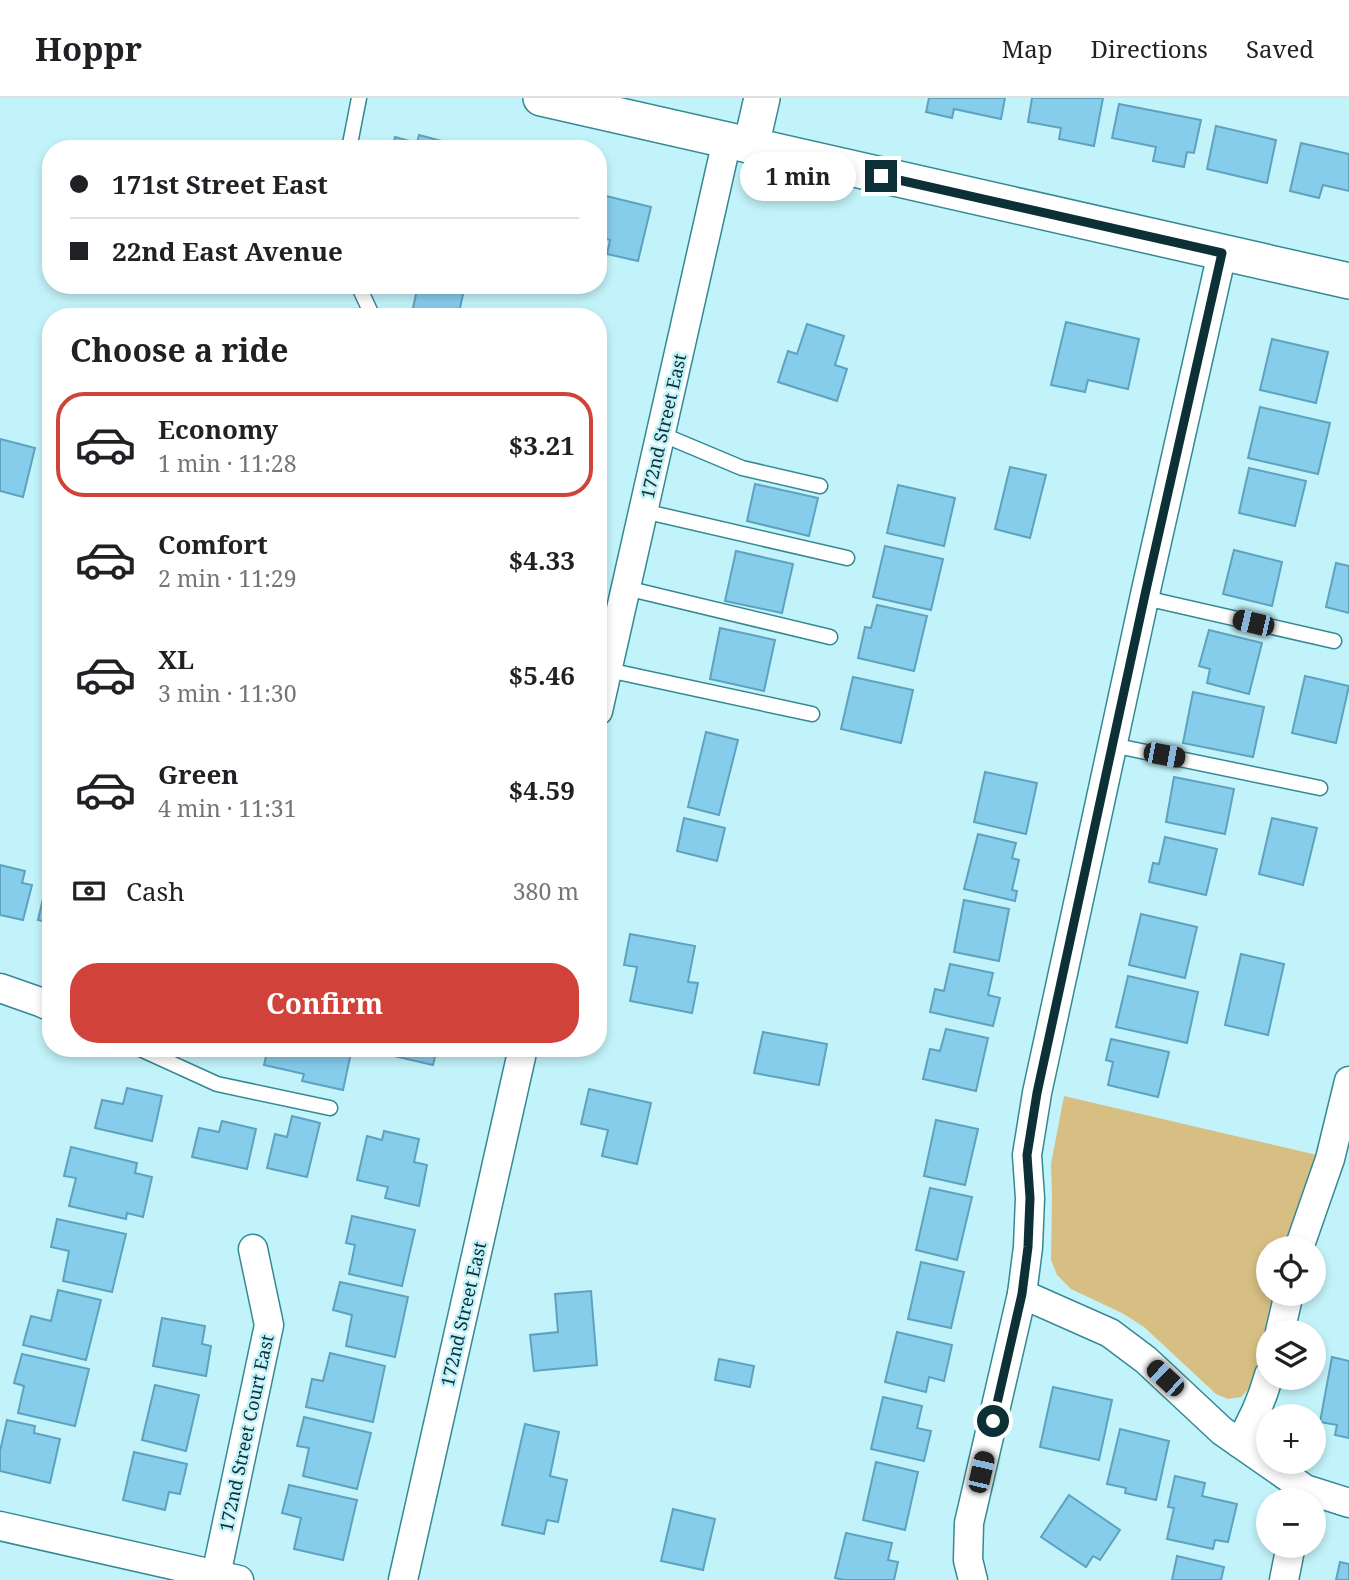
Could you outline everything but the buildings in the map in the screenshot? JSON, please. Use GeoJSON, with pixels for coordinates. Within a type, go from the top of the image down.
{"type":"FeatureCollection","features":[{"type":"Feature","properties":{"kind":"street"},"geometry":{"type":"LineString","coordinates":[[541,98],[1349,281]]}},
{"type":"Feature","properties":{"kind":"street","name":"172nd Street East"},"geometry":{"type":"LineString","coordinates":[[607,674],[661,434],[739,143],[762,98]]}},
{"type":"Feature","properties":{"kind":"street"},"geometry":{"type":"LineString","coordinates":[[973,1580],[968,1560],[969,1523],[1022,1294],[1030,1198],[1027,1155],[1037,1093],[1222,253]]}},
{"type":"Feature","properties":{"kind":"street"},"geometry":{"type":"LineString","coordinates":[[0,988],[42,1004]]}},
{"type":"Feature","properties":{"kind":"street","name":"172nd Street East"},"geometry":{"type":"LineString","coordinates":[[403,1580],[521,1057]]}},
{"type":"Feature","properties":{"kind":"street"},"geometry":{"type":"LineString","coordinates":[[1303,1236],[1330,1159],[1349,1082]]}},
{"type":"Feature","properties":{"kind":"street","name":"172nd Street Court East"},"geometry":{"type":"LineString","coordinates":[[228,1578],[269,1325],[253,1249]]}},
{"type":"Feature","properties":{"kind":"street"},"geometry":{"type":"LineString","coordinates":[[1022,1294],[1110,1333],[1146,1360],[1222,1431],[1296,1488]]}},
{"type":"Feature","properties":{"kind":"street"},"geometry":{"type":"LineString","coordinates":[[1239,1443],[1253,1421],[1265,1390]]}},
{"type":"Feature","properties":{"kind":"street"},"geometry":{"type":"LineString","coordinates":[[1326,1498],[1349,1503]]}},
{"type":"Feature","properties":{"kind":"street"},"geometry":{"type":"LineString","coordinates":[[0,1526],[228,1578]]}},
{"type":"Feature","properties":{"kind":"street"},"geometry":{"type":"LineString","coordinates":[[1284,1580],[1288,1558]]}},
{"type":"Feature","properties":{"kind":"lane"},"geometry":{"type":"LineString","coordinates":[[351,140],[359,98]]}},
{"type":"Feature","properties":{"kind":"lane"},"geometry":{"type":"LineString","coordinates":[[661,434],[742,468],[820,486]]}},
{"type":"Feature","properties":{"kind":"lane"},"geometry":{"type":"LineString","coordinates":[[643,511],[847,558]]}},
{"type":"Feature","properties":{"kind":"lane"},"geometry":{"type":"LineString","coordinates":[[626,588],[830,637]]}},
{"type":"Feature","properties":{"kind":"lane"},"geometry":{"type":"LineString","coordinates":[[1144,598],[1335,641]]}},
{"type":"Feature","properties":{"kind":"lane"},"geometry":{"type":"LineString","coordinates":[[608,670],[812,714]]}},
{"type":"Feature","properties":{"kind":"lane"},"geometry":{"type":"LineString","coordinates":[[1112,745],[1320,788]]}},
{"type":"Feature","properties":{"kind":"lane"},"geometry":{"type":"LineString","coordinates":[[158,1057],[216,1084],[330,1108]]}},
{"type":"Feature","properties":{"kind":"shaded area"},"geometry":{"type":"Polygon","coordinates":[[[1064,1096],[1317,1155],[1289,1236],[1256,1236],[1256,1306],[1271,1306],[1268,1320],[1256,1320],[1256,1368],[1252,1385],[1241,1397],[1228,1399],[1216,1394],[1144,1327],[1122,1313],[1071,1289],[1057,1275],[1051,1260],[1051,1164],[1064,1096]]]}},
{"type":"Feature","properties":{"kind":"route"},"geometry":{"type":"LineString","coordinates":[[881,176],[1222,253],[1037,1093],[1027,1155],[1030,1198],[1022,1294],[993,1421]]}}]}
